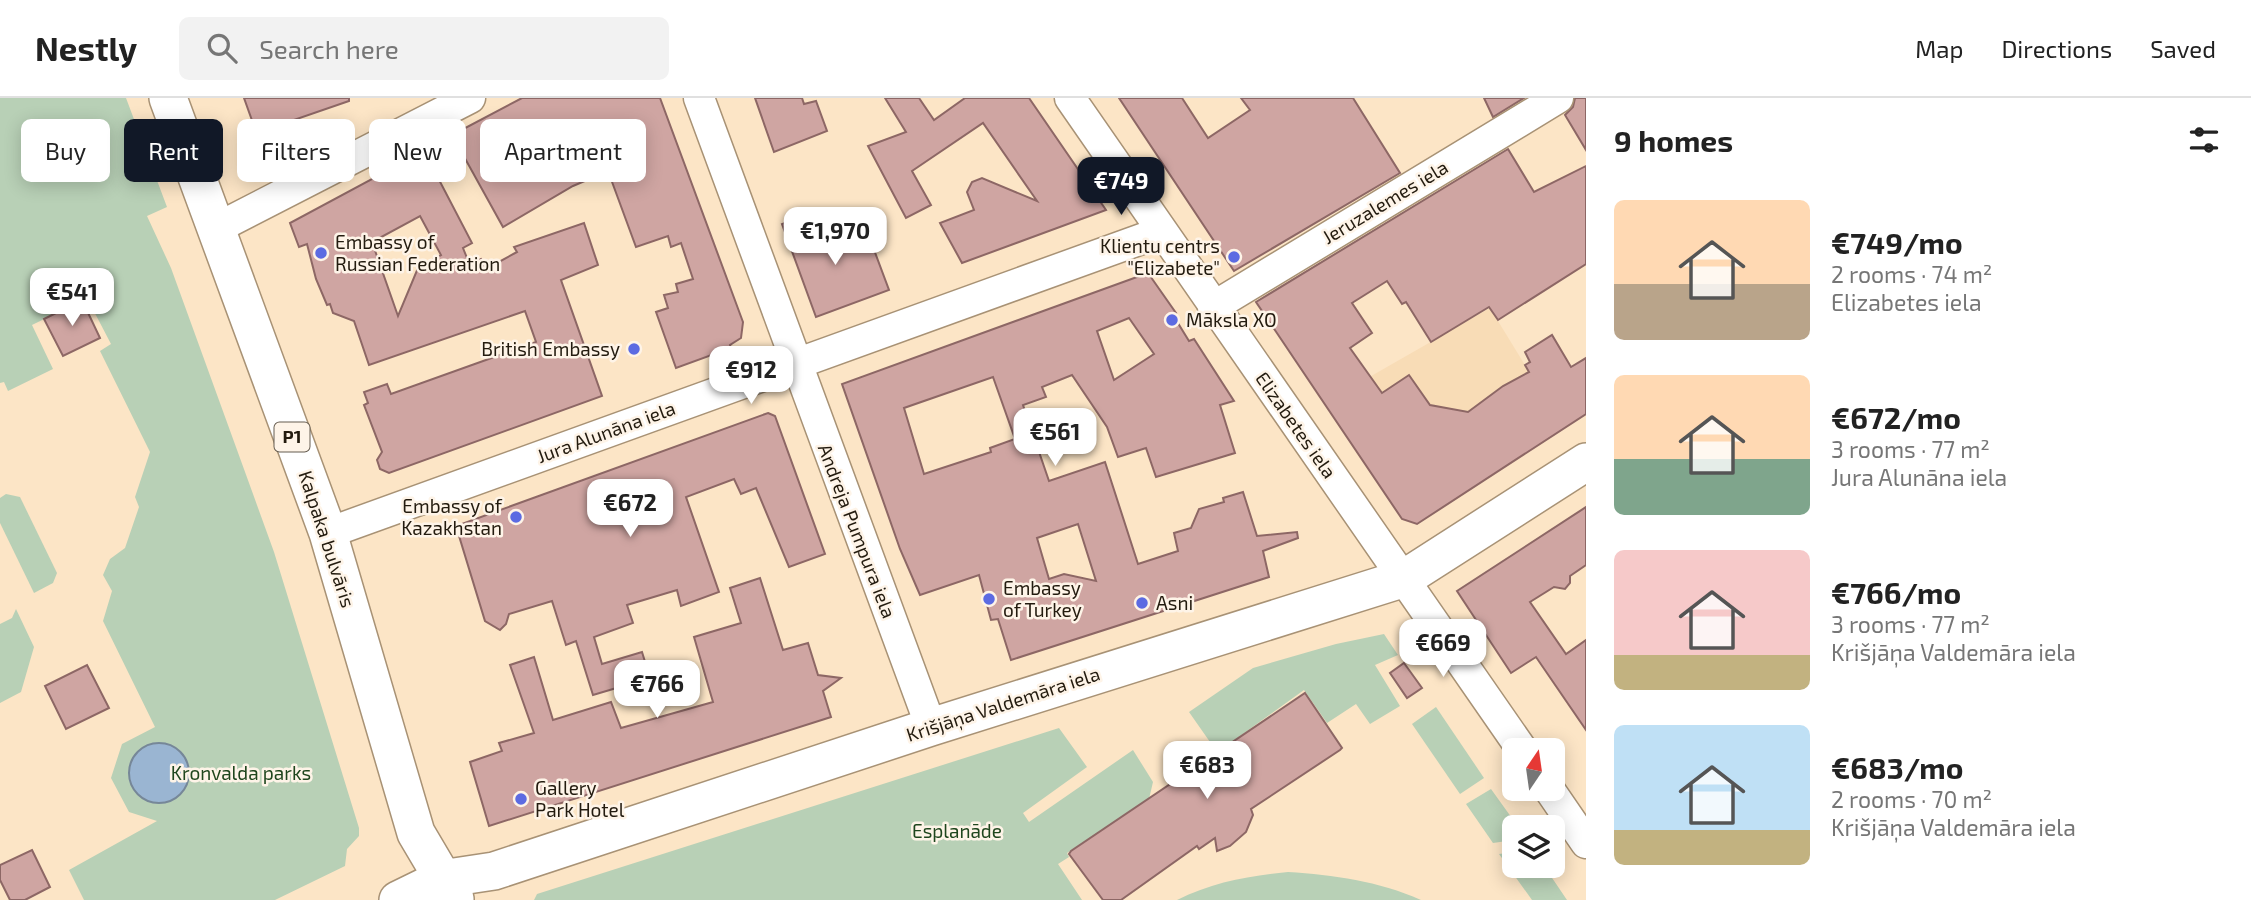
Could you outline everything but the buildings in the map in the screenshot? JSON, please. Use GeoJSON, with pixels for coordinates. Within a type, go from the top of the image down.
{"type":"FeatureCollection","features":[{"type":"Feature","properties":{"kind":"main road","name":"Kalpaka bulvāris"},"geometry":{"type":"LineString","coordinates":[[168,98],[328,533],[416,833],[448,890]]}},
{"type":"Feature","properties":{"kind":"main road","name":"Krišjāņa Valdemāra iela"},"geometry":{"type":"LineString","coordinates":[[398,900],[448,890],[494,871],[931,727],[1405,578],[1586,462]]}},
{"type":"Feature","properties":{"kind":"street"},"geometry":{"type":"LineString","coordinates":[[215,229],[470,98]]}},
{"type":"Feature","properties":{"kind":"street","name":"Andreja Pumpura iela"},"geometry":{"type":"LineString","coordinates":[[699,98],[794,363],[931,727]]}},
{"type":"Feature","properties":{"kind":"street","name":"Elizabetes iela"},"geometry":{"type":"LineString","coordinates":[[1070,98],[1514,738]]}},
{"type":"Feature","properties":{"kind":"street","name":"Jeruzalemes iela"},"geometry":{"type":"LineString","coordinates":[[1213,307],[1558,98]]}},
{"type":"Feature","properties":{"kind":"street","name":"Jura Alunāna iela"},"geometry":{"type":"LineString","coordinates":[[328,533],[1161,232]]}},
{"type":"Feature","properties":{"kind":"street"},"geometry":{"type":"LineString","coordinates":[[1558,802],[1586,843]]}},
{"type":"Feature","properties":{"kind":"shaded area"},"geometry":{"type":"Polygon","coordinates":[[[1490,308],[1564,429],[1417,524],[1402,519],[1324,403],[1490,308]]]}},
{"type":"Feature","properties":{"kind":"green space","name":"Kronvalda parks"},"geometry":{"type":"Polygon","coordinates":[[[0,98],[126,98],[134,119],[124,119],[124,182],[158,182],[167,207],[147,216],[171,268],[274,552],[359,828],[359,836],[347,849],[345,866],[275,900],[84,900],[69,870],[157,821],[129,812],[111,778],[122,744],[155,727],[103,621],[112,591],[103,575],[110,559],[125,548],[139,507],[135,497],[150,452],[100,351],[111,344],[87,298],[32,325],[53,369],[8,391],[4,382],[0,383],[0,98]]]}},
{"type":"Feature","properties":{"kind":"green space"},"geometry":{"type":"Polygon","coordinates":[[[6,494],[20,497],[57,573],[53,583],[34,593],[0,523],[0,498],[6,494]]]}},
{"type":"Feature","properties":{"kind":"green space"},"geometry":{"type":"Polygon","coordinates":[[[16,609],[34,647],[21,692],[0,703],[0,624],[12,618],[16,609]]]}},
{"type":"Feature","properties":{"kind":"green space"},"geometry":{"type":"Polygon","coordinates":[[[1384,634],[1398,655],[1375,665],[1400,706],[1370,724],[1356,704],[1327,723],[1304,690],[1222,749],[1210,742],[1189,712],[1253,668],[1336,644],[1384,634]]]}},
{"type":"Feature","properties":{"kind":"green space"},"geometry":{"type":"Polygon","coordinates":[[[1436,707],[1484,778],[1460,794],[1412,724],[1436,707]]]}},
{"type":"Feature","properties":{"kind":"green space","name":"Esplanāde"},"geometry":{"type":"Polygon","coordinates":[[[1059,728],[1087,767],[1023,813],[1029,822],[1133,750],[1153,782],[1149,799],[1067,853],[1069,857],[1058,864],[1082,900],[534,900],[537,894],[1059,728]]]}},
{"type":"Feature","properties":{"kind":"green space"},"geometry":{"type":"Polygon","coordinates":[[[1491,789],[1510,815],[1502,815],[1502,842],[1493,843],[1466,804],[1491,789]]]}},
{"type":"Feature","properties":{"kind":"green space"},"geometry":{"type":"Polygon","coordinates":[[[1288,872],[1356,880],[1421,900],[1177,900],[1231,881],[1288,872]]]}},
{"type":"Feature","properties":{"kind":"green space"},"geometry":{"type":"Polygon","coordinates":[[[1516,878],[1552,878],[1567,900],[1532,900],[1516,878]]]}},
{"type":"Feature","properties":{"kind":"water"},"geometry":{"type":"Polygon","coordinates":[[[153,743],[165,743],[181,751],[187,761],[187,785],[181,795],[165,803],[153,803],[137,795],[129,779],[129,767],[137,751],[153,743]]]}},
{"type":"Feature","properties":{"kind":"place","name":"Embassy of Russian Federation"},"geometry":{"type":"Point","coordinates":[321,253]}},
{"type":"Feature","properties":{"kind":"place","name":"Klientu centrs \"Elizabete\""},"geometry":{"type":"Point","coordinates":[1234,257]}},
{"type":"Feature","properties":{"kind":"place","name":"Māksla XO"},"geometry":{"type":"Point","coordinates":[1172,320]}},
{"type":"Feature","properties":{"kind":"place","name":"British Embassy"},"geometry":{"type":"Point","coordinates":[634,349]}},
{"type":"Feature","properties":{"kind":"place","name":"Embassy of Kazakhstan"},"geometry":{"type":"Point","coordinates":[516,517]}},
{"type":"Feature","properties":{"kind":"place","name":"Embassy of Turkey"},"geometry":{"type":"Point","coordinates":[989,599]}},
{"type":"Feature","properties":{"kind":"place","name":"Asni"},"geometry":{"type":"Point","coordinates":[1142,603]}},
{"type":"Feature","properties":{"kind":"place","name":"Gallery Park Hotel"},"geometry":{"type":"Point","coordinates":[521,799]}}]}
